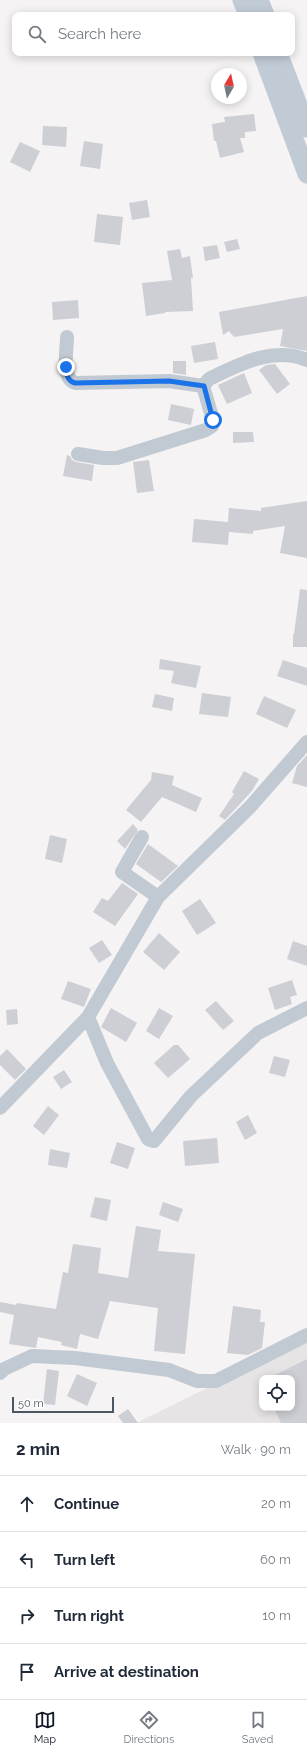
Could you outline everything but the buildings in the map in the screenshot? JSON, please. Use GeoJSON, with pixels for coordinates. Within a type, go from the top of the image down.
{"type":"FeatureCollection","features":[{"type":"Feature","properties":{"kind":"main road"},"geometry":{"type":"LineString","coordinates":[[242,0],[247,12]]}},
{"type":"Feature","properties":{"kind":"main road"},"geometry":{"type":"LineString","coordinates":[[259,0],[264,12]]}},
{"type":"Feature","properties":{"kind":"main road"},"geometry":{"type":"LineString","coordinates":[[263,56],[307,174]]}},
{"type":"Feature","properties":{"kind":"main road"},"geometry":{"type":"LineString","coordinates":[[279,56],[307,128]]}},
{"type":"Feature","properties":{"kind":"street"},"geometry":{"type":"LineString","coordinates":[[67,337],[66,367],[70,382],[169,381],[204,386]]}},
{"type":"Feature","properties":{"kind":"street"},"geometry":{"type":"LineString","coordinates":[[204,386],[209,379],[265,355],[288,354],[307,360]]}},
{"type":"Feature","properties":{"kind":"street"},"geometry":{"type":"LineString","coordinates":[[78,454],[103,458],[117,458],[206,430],[212,426],[213,420],[204,386]]}},
{"type":"Feature","properties":{"kind":"street"},"geometry":{"type":"LineString","coordinates":[[0,1108],[88,1017],[158,898],[250,807],[307,742]]}},
{"type":"Feature","properties":{"kind":"street"},"geometry":{"type":"LineString","coordinates":[[142,837],[122,872],[158,898]]}},
{"type":"Feature","properties":{"kind":"street"},"geometry":{"type":"LineString","coordinates":[[88,1017],[107,1063],[148,1139],[154,1141],[191,1096],[258,1033],[307,1008]]}},
{"type":"Feature","properties":{"kind":"street"},"geometry":{"type":"LineString","coordinates":[[0,1373],[4,1369],[32,1356],[75,1358],[169,1370],[197,1381],[216,1382],[307,1335]]}},
{"type":"Feature","properties":{"kind":"shaded area"},"geometry":{"type":"Polygon","coordinates":[[[307,1339],[307,1423],[136,1423],[307,1339]]]}},
{"type":"Feature","properties":{"kind":"route"},"geometry":{"type":"LineString","coordinates":[[66,367],[70,382],[75,383],[169,381],[204,386],[213,420]]}}]}
